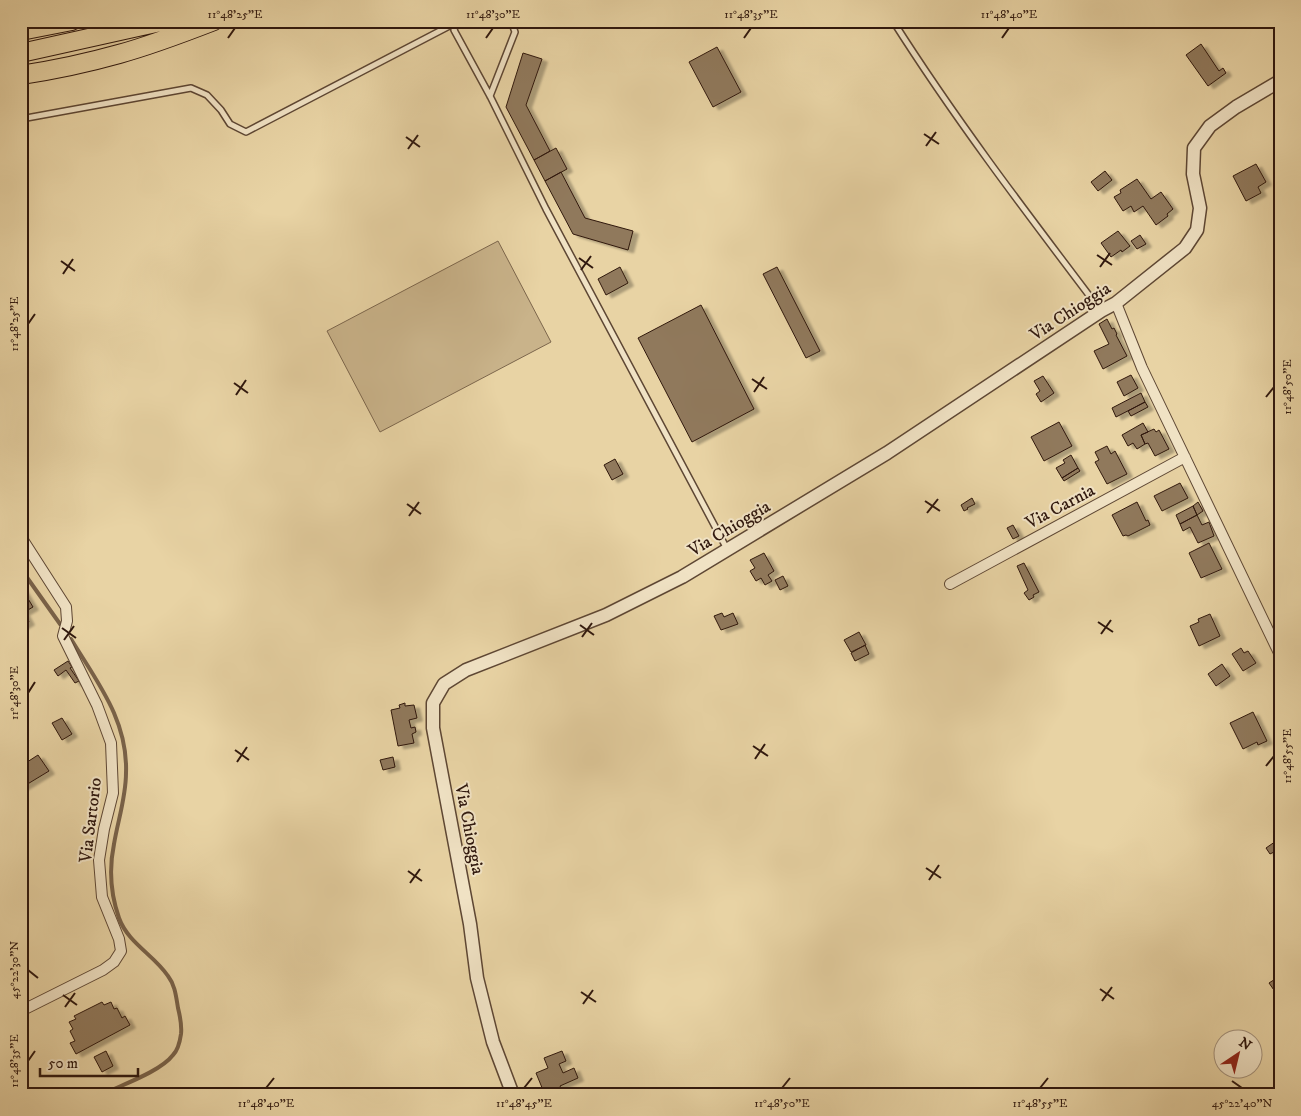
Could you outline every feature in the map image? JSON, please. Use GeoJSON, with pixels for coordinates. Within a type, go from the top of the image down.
{"type":"FeatureCollection","features":[{"type":"Feature","properties":{"kind":"highway"},"geometry":{"type":"LineString","coordinates":[[21,31],[72,21]]}},
{"type":"Feature","properties":{"kind":"highway"},"geometry":{"type":"LineString","coordinates":[[21,53],[164,21]]}},
{"type":"Feature","properties":{"kind":"highway"},"geometry":{"type":"LineString","coordinates":[[21,75],[117,55],[214,21]]}},
{"type":"Feature","properties":{"kind":"street","name":"Via Chioggia"},"geometry":{"type":"LineString","coordinates":[[513,1095],[492,1042],[477,978],[470,924],[433,728],[432,703],[444,684],[466,670],[606,615],[682,577],[887,453],[1101,311],[1116,303],[1185,248],[1197,230],[1200,208],[1193,174],[1194,148],[1210,126],[1236,107],[1280,81]]}},
{"type":"Feature","properties":{"kind":"street"},"geometry":{"type":"LineString","coordinates":[[1116,303],[1142,368],[1280,655]]}},
{"type":"Feature","properties":{"kind":"street","name":"Via Carnia"},"geometry":{"type":"LineString","coordinates":[[950,584],[1185,457]]}},
{"type":"Feature","properties":{"kind":"street","name":"Via Sartorio"},"geometry":{"type":"LineString","coordinates":[[21,537],[66,607],[67,621],[63,636],[97,705],[111,743],[113,793],[99,860],[102,897],[119,939],[121,951],[114,962],[103,970],[21,1011]]}},
{"type":"Feature","properties":{"kind":"lane"},"geometry":{"type":"LineString","coordinates":[[490,96],[515,32],[511,21]]}},
{"type":"Feature","properties":{"kind":"lane"},"geometry":{"type":"LineString","coordinates":[[893,21],[921,65],[1003,182],[1101,311]]}},
{"type":"Feature","properties":{"kind":"lane"},"geometry":{"type":"LineString","coordinates":[[457,22],[454,30],[490,96],[546,209],[728,549]]}},
{"type":"Feature","properties":{"kind":"lane"},"geometry":{"type":"LineString","coordinates":[[21,119],[191,88],[206,95],[221,110],[230,124],[246,132],[457,22]]}},
{"type":"Feature","properties":{"kind":"shaded area"},"geometry":{"type":"Polygon","coordinates":[[[498,241],[551,342],[380,432],[327,331],[498,241]]]}},
{"type":"Feature","properties":{"kind":"building"},"geometry":{"type":"Polygon","coordinates":[[[1201,44],[1219,71],[1223,68],[1226,73],[1208,86],[1186,55],[1201,44]]]}},
{"type":"Feature","properties":{"kind":"building"},"geometry":{"type":"Polygon","coordinates":[[[717,47],[741,92],[713,107],[689,62],[717,47]]]}},
{"type":"Feature","properties":{"kind":"building"},"geometry":{"type":"Polygon","coordinates":[[[523,53],[542,59],[526,105],[550,151],[534,160],[506,107],[523,53]]]}},
{"type":"Feature","properties":{"kind":"building"},"geometry":{"type":"Polygon","coordinates":[[[556,148],[567,169],[545,181],[534,160],[556,148]]]}},
{"type":"Feature","properties":{"kind":"building"},"geometry":{"type":"Polygon","coordinates":[[[1256,164],[1266,182],[1258,187],[1261,193],[1246,201],[1233,176],[1256,164]]]}},
{"type":"Feature","properties":{"kind":"building"},"geometry":{"type":"Polygon","coordinates":[[[1105,171],[1112,180],[1098,191],[1091,182],[1105,171]]]}},
{"type":"Feature","properties":{"kind":"building"},"geometry":{"type":"Polygon","coordinates":[[[561,172],[585,218],[633,231],[628,250],[573,234],[545,181],[561,172]]]}},
{"type":"Feature","properties":{"kind":"building"},"geometry":{"type":"Polygon","coordinates":[[[1137,179],[1151,199],[1161,192],[1173,209],[1167,214],[1168,216],[1156,225],[1143,206],[1134,212],[1131,206],[1123,211],[1114,197],[1121,193],[1120,190],[1137,179]]]}},
{"type":"Feature","properties":{"kind":"building"},"geometry":{"type":"Polygon","coordinates":[[[1118,231],[1130,246],[1111,257],[1101,243],[1118,231]]]}},
{"type":"Feature","properties":{"kind":"building"},"geometry":{"type":"Polygon","coordinates":[[[1140,235],[1146,244],[1137,249],[1131,241],[1140,235]]]}},
{"type":"Feature","properties":{"kind":"building"},"geometry":{"type":"Polygon","coordinates":[[[620,267],[628,283],[606,295],[598,279],[620,267]]]}},
{"type":"Feature","properties":{"kind":"building"},"geometry":{"type":"Polygon","coordinates":[[[777,267],[820,351],[806,358],[763,274],[777,267]]]}},
{"type":"Feature","properties":{"kind":"building"},"geometry":{"type":"Polygon","coordinates":[[[701,305],[754,409],[692,442],[638,338],[701,305]]]}},
{"type":"Feature","properties":{"kind":"building"},"geometry":{"type":"Polygon","coordinates":[[[1107,319],[1112,329],[1114,328],[1127,356],[1103,369],[1094,351],[1109,344],[1099,324],[1107,319]]]}},
{"type":"Feature","properties":{"kind":"building"},"geometry":{"type":"Polygon","coordinates":[[[1131,375],[1138,388],[1124,396],[1117,382],[1131,375]]]}},
{"type":"Feature","properties":{"kind":"building"},"geometry":{"type":"Polygon","coordinates":[[[1043,376],[1054,393],[1041,402],[1036,394],[1040,391],[1034,381],[1043,376]]]}},
{"type":"Feature","properties":{"kind":"building"},"geometry":{"type":"Polygon","coordinates":[[[1141,393],[1145,402],[1116,417],[1112,408],[1141,393]]]}},
{"type":"Feature","properties":{"kind":"building"},"geometry":{"type":"Polygon","coordinates":[[[1145,402],[1148,407],[1131,416],[1128,411],[1145,402]]]}},
{"type":"Feature","properties":{"kind":"building"},"geometry":{"type":"Polygon","coordinates":[[[1059,422],[1072,446],[1044,461],[1031,437],[1059,422]]]}},
{"type":"Feature","properties":{"kind":"building"},"geometry":{"type":"Polygon","coordinates":[[[1143,423],[1148,432],[1141,435],[1145,444],[1137,449],[1133,443],[1128,446],[1122,435],[1143,423]]]}},
{"type":"Feature","properties":{"kind":"building"},"geometry":{"type":"Polygon","coordinates":[[[1154,429],[1156,432],[1159,430],[1169,449],[1155,456],[1148,443],[1145,444],[1141,435],[1154,429]]]}},
{"type":"Feature","properties":{"kind":"building"},"geometry":{"type":"Polygon","coordinates":[[[1107,446],[1111,454],[1115,451],[1127,474],[1107,484],[1095,462],[1099,460],[1095,452],[1107,446]]]}},
{"type":"Feature","properties":{"kind":"building"},"geometry":{"type":"Polygon","coordinates":[[[1071,455],[1078,468],[1062,478],[1056,468],[1065,463],[1063,460],[1071,455]]]}},
{"type":"Feature","properties":{"kind":"building"},"geometry":{"type":"Polygon","coordinates":[[[615,459],[623,474],[612,480],[604,465],[615,459]]]}},
{"type":"Feature","properties":{"kind":"building"},"geometry":{"type":"Polygon","coordinates":[[[1078,468],[1080,471],[1064,481],[1062,478],[1078,468]]]}},
{"type":"Feature","properties":{"kind":"building"},"geometry":{"type":"Polygon","coordinates":[[[1180,483],[1188,498],[1162,511],[1154,496],[1180,483]]]}},
{"type":"Feature","properties":{"kind":"building"},"geometry":{"type":"Polygon","coordinates":[[[972,498],[975,504],[964,511],[961,505],[972,498]]]}},
{"type":"Feature","properties":{"kind":"building"},"geometry":{"type":"Polygon","coordinates":[[[1137,502],[1146,521],[1148,520],[1150,525],[1128,536],[1123,536],[1112,515],[1137,502]]]}},
{"type":"Feature","properties":{"kind":"building"},"geometry":{"type":"Polygon","coordinates":[[[1198,502],[1203,511],[1197,515],[1193,506],[1198,502]]]}},
{"type":"Feature","properties":{"kind":"building"},"geometry":{"type":"Polygon","coordinates":[[[1193,506],[1197,515],[1180,524],[1176,515],[1193,506]]]}},
{"type":"Feature","properties":{"kind":"building"},"geometry":{"type":"Polygon","coordinates":[[[1197,515],[1202,525],[1209,522],[1214,536],[1198,543],[1190,527],[1183,531],[1180,524],[1197,515]]]}},
{"type":"Feature","properties":{"kind":"building"},"geometry":{"type":"Polygon","coordinates":[[[1013,525],[1019,536],[1013,539],[1007,528],[1013,525]]]}},
{"type":"Feature","properties":{"kind":"building"},"geometry":{"type":"Polygon","coordinates":[[[1209,543],[1222,569],[1201,578],[1189,553],[1209,543]]]}},
{"type":"Feature","properties":{"kind":"building"},"geometry":{"type":"Polygon","coordinates":[[[764,553],[774,571],[768,575],[772,581],[765,585],[761,578],[756,581],[750,571],[755,568],[750,560],[764,553]]]}},
{"type":"Feature","properties":{"kind":"building"},"geometry":{"type":"Polygon","coordinates":[[[1024,563],[1039,592],[1029,600],[1024,593],[1028,590],[1017,566],[1024,563]]]}},
{"type":"Feature","properties":{"kind":"building"},"geometry":{"type":"Polygon","coordinates":[[[783,576],[788,586],[780,590],[775,580],[783,576]]]}},
{"type":"Feature","properties":{"kind":"building"},"geometry":{"type":"Polygon","coordinates":[[[21,587],[33,607],[21,614],[21,587]]]}},
{"type":"Feature","properties":{"kind":"building"},"geometry":{"type":"Polygon","coordinates":[[[24,613],[29,622],[21,627],[21,614],[24,613]]]}},
{"type":"Feature","properties":{"kind":"building"},"geometry":{"type":"Polygon","coordinates":[[[722,613],[724,617],[733,613],[738,624],[721,630],[714,616],[722,613]]]}},
{"type":"Feature","properties":{"kind":"building"},"geometry":{"type":"Polygon","coordinates":[[[1210,614],[1220,636],[1199,646],[1190,626],[1199,622],[1198,619],[1210,614]]]}},
{"type":"Feature","properties":{"kind":"building"},"geometry":{"type":"Polygon","coordinates":[[[859,632],[866,645],[851,652],[844,640],[859,632]]]}},
{"type":"Feature","properties":{"kind":"building"},"geometry":{"type":"Polygon","coordinates":[[[865,645],[869,654],[855,661],[851,653],[865,645]]]}},
{"type":"Feature","properties":{"kind":"building"},"geometry":{"type":"Polygon","coordinates":[[[1241,648],[1244,653],[1248,651],[1256,663],[1243,671],[1232,654],[1241,648]]]}},
{"type":"Feature","properties":{"kind":"building"},"geometry":{"type":"Polygon","coordinates":[[[68,661],[72,667],[70,668],[79,681],[75,683],[66,670],[58,676],[54,670],[68,661]]]}},
{"type":"Feature","properties":{"kind":"building"},"geometry":{"type":"Polygon","coordinates":[[[1222,664],[1230,676],[1216,686],[1208,674],[1222,664]]]}},
{"type":"Feature","properties":{"kind":"building"},"geometry":{"type":"Polygon","coordinates":[[[405,703],[405,706],[414,705],[417,718],[409,720],[411,728],[415,727],[416,732],[412,734],[414,743],[398,746],[391,710],[400,708],[399,705],[405,703]]]}},
{"type":"Feature","properties":{"kind":"building"},"geometry":{"type":"Polygon","coordinates":[[[1253,712],[1267,741],[1258,745],[1257,742],[1243,749],[1230,723],[1253,712]]]}},
{"type":"Feature","properties":{"kind":"building"},"geometry":{"type":"Polygon","coordinates":[[[62,718],[72,734],[62,740],[52,723],[62,718]]]}},
{"type":"Feature","properties":{"kind":"building"},"geometry":{"type":"Polygon","coordinates":[[[38,755],[49,771],[21,788],[21,766],[38,755]]]}},
{"type":"Feature","properties":{"kind":"building"},"geometry":{"type":"Polygon","coordinates":[[[393,757],[395,767],[383,770],[380,760],[393,757]]]}},
{"type":"Feature","properties":{"kind":"building"},"geometry":{"type":"Polygon","coordinates":[[[1279,839],[1280,849],[1270,854],[1266,848],[1279,839]]]}},
{"type":"Feature","properties":{"kind":"building"},"geometry":{"type":"Polygon","coordinates":[[[1280,976],[1280,990],[1276,993],[1269,983],[1280,976]]]}},
{"type":"Feature","properties":{"kind":"building"},"geometry":{"type":"Polygon","coordinates":[[[102,1002],[104,1005],[111,1002],[114,1009],[117,1008],[122,1018],[125,1016],[130,1025],[76,1054],[70,1043],[75,1041],[70,1031],[73,1029],[69,1022],[76,1019],[74,1016],[102,1002]]]}},
{"type":"Feature","properties":{"kind":"building"},"geometry":{"type":"Polygon","coordinates":[[[106,1051],[113,1066],[102,1072],[94,1057],[106,1051]]]}},
{"type":"Feature","properties":{"kind":"building"},"geometry":{"type":"Polygon","coordinates":[[[562,1051],[566,1061],[559,1064],[563,1073],[574,1068],[578,1078],[560,1086],[564,1095],[545,1095],[536,1073],[548,1068],[544,1058],[562,1051]]]}},
{"type":"Feature","properties":{"kind":"waterway"},"geometry":{"type":"LineString","coordinates":[[21,569],[60,624]]}},
{"type":"Feature","properties":{"kind":"waterway"},"geometry":{"type":"LineString","coordinates":[[71,639],[109,702],[122,736],[125,754],[125,791],[112,862],[112,881],[116,909],[128,935],[156,962],[170,979],[175,991],[181,1024],[181,1034],[177,1048],[167,1061],[140,1078],[101,1095]]}}]}
